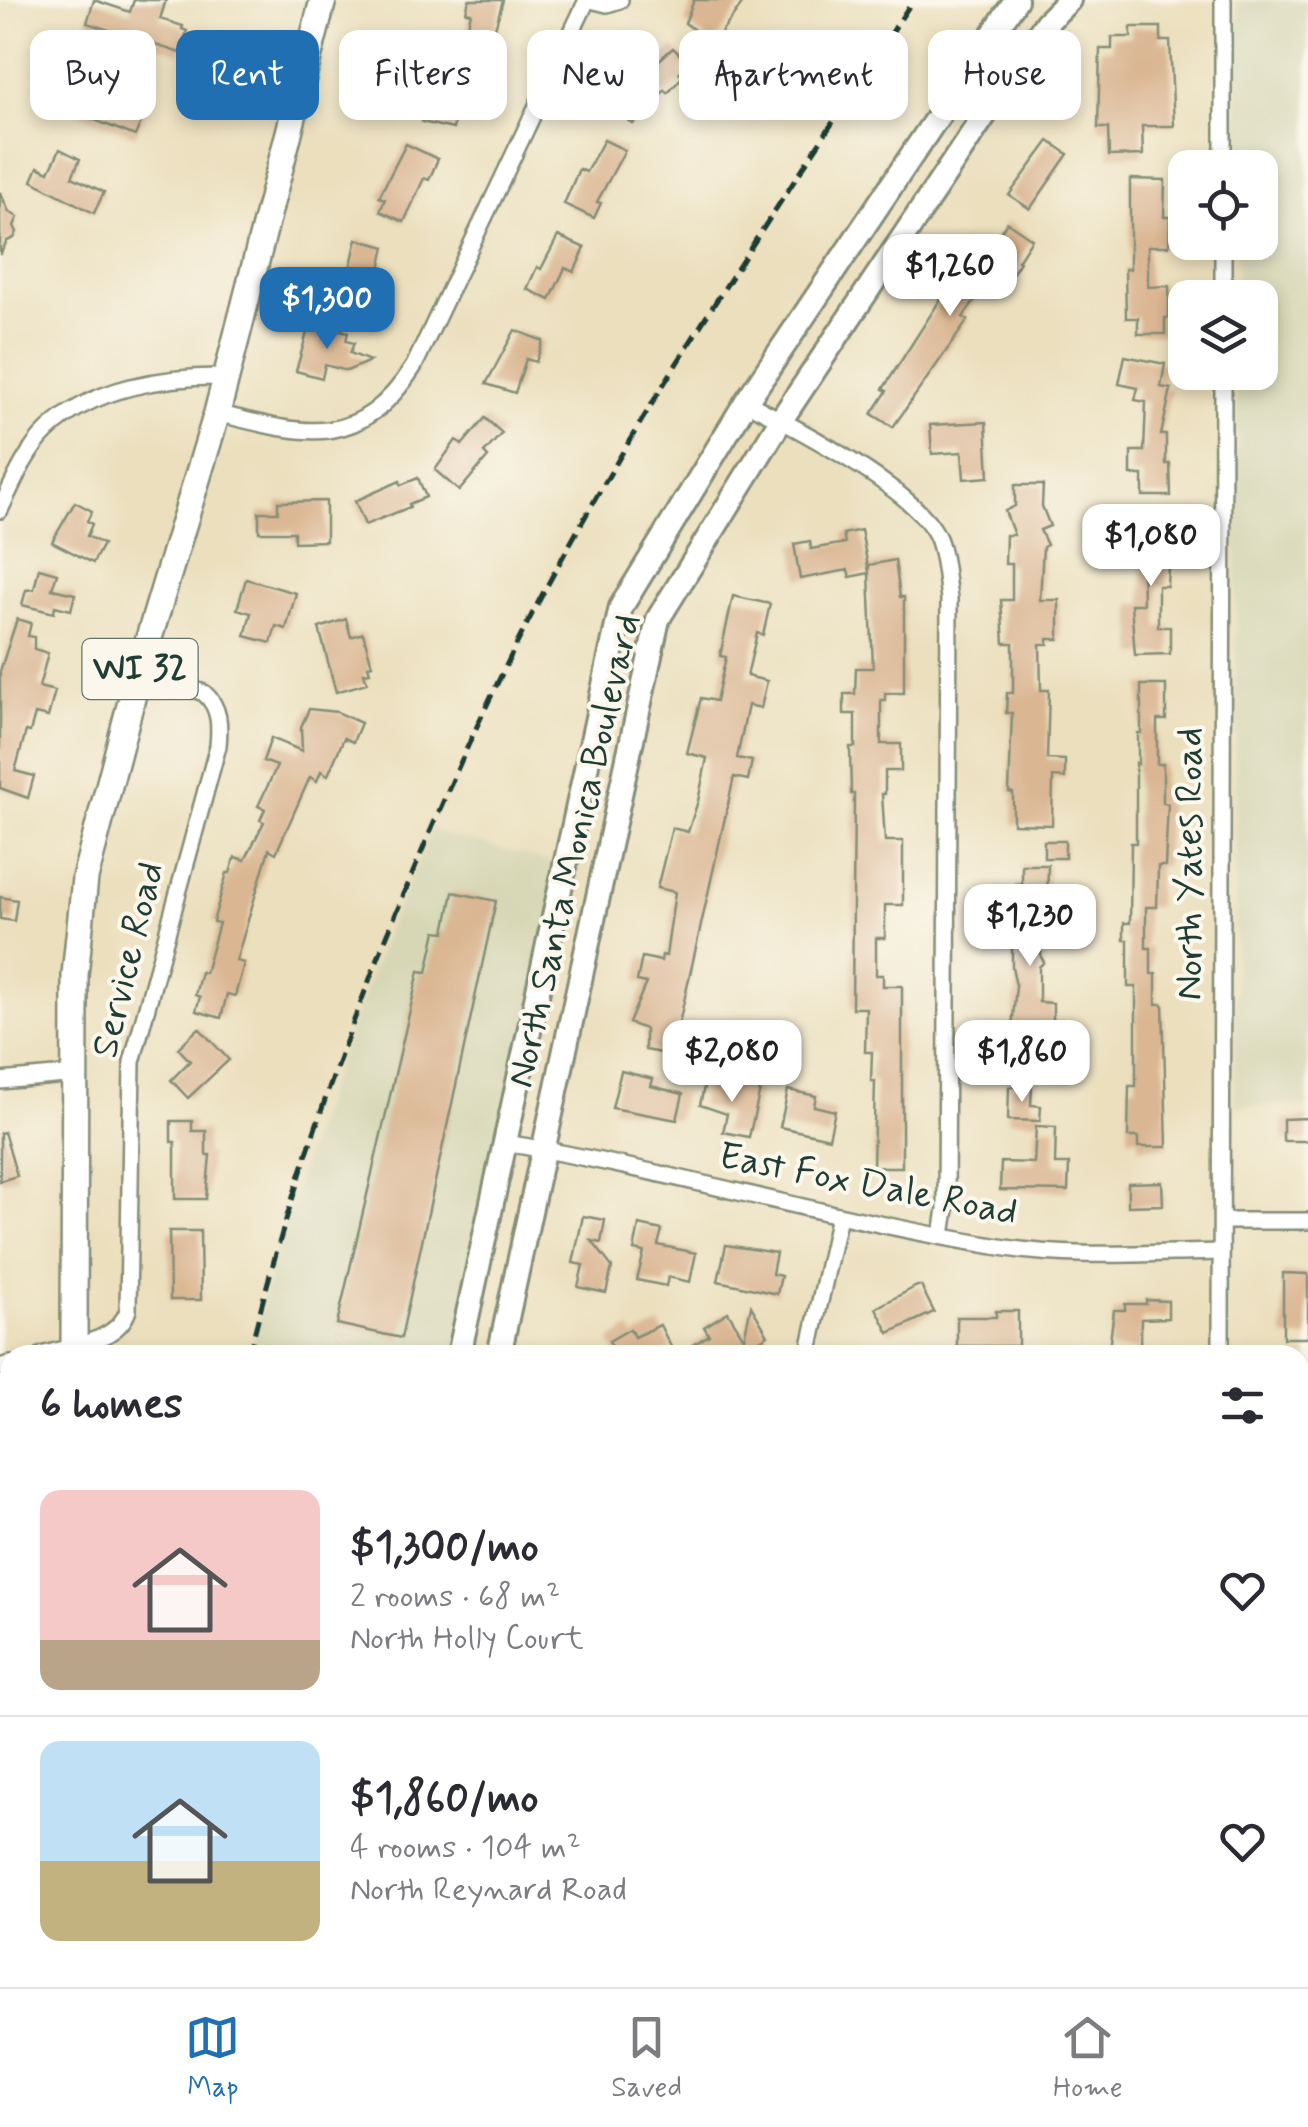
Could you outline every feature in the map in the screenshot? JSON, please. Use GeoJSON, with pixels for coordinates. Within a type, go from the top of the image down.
{"type":"FeatureCollection","features":[{"type":"Feature","properties":{"kind":"main road","name":"WI 32"},"geometry":{"type":"LineString","coordinates":[[74,1345],[75,975],[85,878],[139,670],[218,412],[323,0]]}},
{"type":"Feature","properties":{"kind":"street"},"geometry":{"type":"LineString","coordinates":[[218,412],[296,431],[327,430],[369,418],[401,386],[589,0],[607,4],[620,0]]}},
{"type":"Feature","properties":{"kind":"street","name":"North Santa Monica Boulevard"},"geometry":{"type":"LineString","coordinates":[[461,1345],[621,607],[746,402],[1016,0]]}},
{"type":"Feature","properties":{"kind":"street","name":"North Santa Monica Boulevard"},"geometry":{"type":"LineString","coordinates":[[501,1345],[658,619],[781,420],[1046,23],[1070,0]]}},
{"type":"Feature","properties":{"kind":"street"},"geometry":{"type":"LineString","coordinates":[[1223,150],[1224,0]]}},
{"type":"Feature","properties":{"kind":"street"},"geometry":{"type":"LineString","coordinates":[[0,510],[20,468],[44,433],[79,404],[188,376],[226,377]]}},
{"type":"Feature","properties":{"kind":"street","name":"North Yates Road"},"geometry":{"type":"LineString","coordinates":[[1220,1345],[1223,390]]}},
{"type":"Feature","properties":{"kind":"street"},"geometry":{"type":"LineString","coordinates":[[746,402],[905,497],[937,536],[950,598],[946,1209],[942,1235]]}},
{"type":"Feature","properties":{"kind":"street","name":"Service Road"},"geometry":{"type":"LineString","coordinates":[[84,1345],[121,1327],[128,1310],[132,1062],[214,764],[220,728],[217,710],[204,693],[139,670]]}},
{"type":"Feature","properties":{"kind":"street"},"geometry":{"type":"LineString","coordinates":[[0,1081],[76,1074]]}},
{"type":"Feature","properties":{"kind":"street","name":"East Fox Dale Road"},"geometry":{"type":"LineString","coordinates":[[506,1143],[1000,1248],[1066,1254],[1221,1252]]}},
{"type":"Feature","properties":{"kind":"street"},"geometry":{"type":"LineString","coordinates":[[810,1345],[839,1216]]}},
{"type":"Feature","properties":{"kind":"street"},"geometry":{"type":"LineString","coordinates":[[1222,1221],[1308,1221]]}},
{"type":"Feature","properties":{"kind":"shaded area"},"geometry":{"type":"Polygon","coordinates":[[[1238,0],[1308,0],[1308,1105],[1235,1106],[1237,390],[1278,390],[1278,280],[1237,280],[1237,260],[1278,260],[1278,150],[1237,150],[1238,0]]]}},
{"type":"Feature","properties":{"kind":"shaded area"},"geometry":{"type":"Polygon","coordinates":[[[431,831],[566,866],[461,1345],[252,1345],[285,1218],[391,921],[431,831]]]}},
{"type":"Feature","properties":{"kind":"building"},"geometry":{"type":"Polygon","coordinates":[[[94,0],[130,12],[134,0],[166,0],[160,19],[183,26],[184,30],[176,30],[176,52],[156,45],[156,30],[109,30],[87,23],[94,0]]]}},
{"type":"Feature","properties":{"kind":"building"},"geometry":{"type":"Polygon","coordinates":[[[469,0],[503,0],[495,30],[467,30],[471,13],[466,12],[469,0]]]}},
{"type":"Feature","properties":{"kind":"building"},"geometry":{"type":"Polygon","coordinates":[[[694,0],[745,0],[723,30],[694,30],[685,23],[694,0]]]}},
{"type":"Feature","properties":{"kind":"building"},"geometry":{"type":"Polygon","coordinates":[[[1131,27],[1161,27],[1161,41],[1170,41],[1174,126],[1142,126],[1143,155],[1109,156],[1108,128],[1098,128],[1100,49],[1112,49],[1112,37],[1131,37],[1131,27]]]}},
{"type":"Feature","properties":{"kind":"building"},"geometry":{"type":"Polygon","coordinates":[[[673,48],[679,54],[679,81],[659,96],[659,60],[673,48]]]}},
{"type":"Feature","properties":{"kind":"building"},"geometry":{"type":"Polygon","coordinates":[[[95,120],[142,120],[135,136],[95,120]]]}},
{"type":"Feature","properties":{"kind":"building"},"geometry":{"type":"Polygon","coordinates":[[[422,120],[455,120],[453,129],[422,120]]]}},
{"type":"Feature","properties":{"kind":"building"},"geometry":{"type":"Polygon","coordinates":[[[604,140],[625,150],[597,202],[601,203],[594,218],[564,204],[579,169],[586,172],[604,140]]]}},
{"type":"Feature","properties":{"kind":"building"},"geometry":{"type":"Polygon","coordinates":[[[1049,141],[1068,154],[1030,209],[1009,195],[1049,141]]]}},
{"type":"Feature","properties":{"kind":"building"},"geometry":{"type":"Polygon","coordinates":[[[406,144],[438,159],[429,180],[424,178],[404,222],[380,211],[385,199],[379,197],[406,144]]]}},
{"type":"Feature","properties":{"kind":"building"},"geometry":{"type":"Polygon","coordinates":[[[60,149],[80,159],[72,177],[104,192],[94,213],[32,181],[38,167],[49,172],[60,149]]]}},
{"type":"Feature","properties":{"kind":"building"},"geometry":{"type":"Polygon","coordinates":[[[1130,179],[1165,180],[1168,246],[1148,246],[1148,287],[1168,286],[1165,334],[1138,334],[1138,318],[1126,318],[1125,269],[1130,269],[1130,179]]]}},
{"type":"Feature","properties":{"kind":"building"},"geometry":{"type":"Polygon","coordinates":[[[0,192],[9,212],[18,217],[14,226],[17,232],[0,255],[0,192]]]}},
{"type":"Feature","properties":{"kind":"building"},"geometry":{"type":"Polygon","coordinates":[[[1007,222],[1032,239],[1003,288],[989,279],[963,317],[968,320],[893,427],[872,414],[887,391],[883,389],[976,244],[987,252],[1007,222]]]}},
{"type":"Feature","properties":{"kind":"building"},"geometry":{"type":"Polygon","coordinates":[[[558,236],[585,248],[574,272],[565,268],[550,300],[527,289],[558,236]]]}},
{"type":"Feature","properties":{"kind":"building"},"geometry":{"type":"Polygon","coordinates":[[[357,239],[385,247],[370,312],[342,304],[357,239]]]}},
{"type":"Feature","properties":{"kind":"building"},"geometry":{"type":"Polygon","coordinates":[[[309,326],[348,332],[346,341],[354,343],[350,353],[370,361],[347,371],[325,365],[322,378],[296,371],[309,326]]]}},
{"type":"Feature","properties":{"kind":"building"},"geometry":{"type":"Polygon","coordinates":[[[515,330],[543,341],[536,362],[526,359],[515,393],[486,384],[515,330]]]}},
{"type":"Feature","properties":{"kind":"building"},"geometry":{"type":"Polygon","coordinates":[[[1125,356],[1165,364],[1161,387],[1171,390],[1161,435],[1166,435],[1171,496],[1143,496],[1143,475],[1131,475],[1131,451],[1144,451],[1146,402],[1135,400],[1138,388],[1119,384],[1125,356]]]}},
{"type":"Feature","properties":{"kind":"building"},"geometry":{"type":"Polygon","coordinates":[[[485,418],[502,433],[484,453],[488,457],[459,491],[435,470],[456,440],[462,445],[485,418]]]}},
{"type":"Feature","properties":{"kind":"building"},"geometry":{"type":"Polygon","coordinates":[[[986,422],[989,477],[964,479],[962,452],[932,454],[930,425],[986,422]]]}},
{"type":"Feature","properties":{"kind":"building"},"geometry":{"type":"Polygon","coordinates":[[[418,478],[426,497],[365,525],[355,501],[400,481],[401,485],[418,478]]]}},
{"type":"Feature","properties":{"kind":"building"},"geometry":{"type":"Polygon","coordinates":[[[1015,485],[1043,485],[1042,506],[1050,526],[1040,530],[1047,545],[1043,547],[1040,600],[1059,600],[1059,639],[1040,644],[1041,690],[1049,690],[1047,759],[1065,760],[1065,778],[1053,777],[1052,825],[1013,824],[1013,793],[1009,792],[1012,713],[1006,713],[1007,693],[1013,693],[1013,643],[1004,643],[1001,600],[1012,600],[1012,564],[1005,564],[1006,535],[1014,535],[1005,511],[1015,506],[1015,485]]]}},
{"type":"Feature","properties":{"kind":"building"},"geometry":{"type":"Polygon","coordinates":[[[326,501],[326,541],[294,542],[294,532],[259,532],[259,512],[278,512],[278,502],[326,501]]]}},
{"type":"Feature","properties":{"kind":"building"},"geometry":{"type":"Polygon","coordinates":[[[75,502],[92,511],[87,536],[103,544],[93,563],[52,542],[75,502]]]}},
{"type":"Feature","properties":{"kind":"building"},"geometry":{"type":"Polygon","coordinates":[[[1136,524],[1170,524],[1167,586],[1158,586],[1158,627],[1170,627],[1170,654],[1135,655],[1131,604],[1143,604],[1142,560],[1132,560],[1136,524]]]}},
{"type":"Feature","properties":{"kind":"building"},"geometry":{"type":"Polygon","coordinates":[[[861,530],[869,572],[869,565],[895,560],[900,597],[904,597],[904,693],[885,693],[885,700],[881,700],[881,744],[901,744],[901,771],[885,771],[882,794],[885,841],[903,841],[903,905],[885,905],[885,938],[876,938],[876,975],[883,975],[883,986],[902,986],[902,1167],[873,1167],[872,1052],[865,1052],[866,1008],[852,1008],[854,794],[850,747],[855,747],[855,714],[844,714],[844,694],[855,694],[856,668],[873,668],[869,573],[850,577],[848,570],[800,579],[794,544],[810,541],[811,549],[845,543],[843,534],[861,530]]]}},
{"type":"Feature","properties":{"kind":"building"},"geometry":{"type":"Polygon","coordinates":[[[39,568],[57,573],[52,589],[75,594],[71,610],[55,606],[54,613],[22,605],[26,590],[34,589],[39,568]]]}},
{"type":"Feature","properties":{"kind":"building"},"geometry":{"type":"Polygon","coordinates":[[[246,579],[296,593],[286,629],[276,626],[271,643],[245,636],[251,613],[237,609],[246,579]]]}},
{"type":"Feature","properties":{"kind":"building"},"geometry":{"type":"Polygon","coordinates":[[[733,596],[770,604],[763,635],[757,633],[747,676],[767,681],[761,708],[748,705],[737,758],[752,761],[748,780],[734,777],[672,1055],[645,1050],[645,1029],[629,1023],[646,983],[637,981],[642,957],[661,961],[662,955],[666,956],[675,892],[657,888],[672,828],[688,832],[698,801],[707,758],[687,753],[701,698],[716,701],[726,657],[720,656],[733,596]]]}},
{"type":"Feature","properties":{"kind":"building"},"geometry":{"type":"Polygon","coordinates":[[[17,619],[31,623],[28,636],[34,637],[34,649],[48,653],[39,687],[55,691],[48,717],[35,714],[30,732],[26,731],[15,771],[34,776],[28,798],[0,788],[0,671],[17,619]]]}},
{"type":"Feature","properties":{"kind":"building"},"geometry":{"type":"Polygon","coordinates":[[[346,619],[351,637],[363,633],[372,665],[368,666],[370,672],[364,673],[367,683],[336,692],[319,628],[346,619]]]}},
{"type":"Feature","properties":{"kind":"building"},"geometry":{"type":"Polygon","coordinates":[[[1141,685],[1166,685],[1166,720],[1157,720],[1157,764],[1163,764],[1163,803],[1168,804],[1165,866],[1158,866],[1157,907],[1146,907],[1146,948],[1151,948],[1151,974],[1156,974],[1156,1004],[1163,1004],[1167,1147],[1138,1147],[1138,1137],[1128,1137],[1129,1086],[1136,1086],[1136,987],[1128,987],[1124,923],[1130,923],[1131,843],[1136,843],[1141,685]]]}},
{"type":"Feature","properties":{"kind":"building"},"geometry":{"type":"Polygon","coordinates":[[[309,709],[337,712],[361,723],[353,742],[344,738],[328,775],[321,771],[317,781],[310,777],[276,853],[269,849],[236,961],[244,963],[235,996],[227,994],[221,1018],[196,1011],[200,997],[195,995],[219,923],[213,922],[227,873],[235,857],[245,860],[264,822],[260,820],[265,809],[258,806],[277,766],[263,761],[271,738],[302,751],[301,727],[309,709]]]}},
{"type":"Feature","properties":{"kind":"building"},"geometry":{"type":"Polygon","coordinates":[[[1044,841],[1065,841],[1065,858],[1044,858],[1044,841]]]}},
{"type":"Feature","properties":{"kind":"building"},"geometry":{"type":"Polygon","coordinates":[[[1022,865],[1048,865],[1047,905],[1041,905],[1044,962],[1039,967],[1039,1002],[1053,1003],[1053,1042],[1046,1042],[1045,1058],[1034,1061],[1009,1060],[1016,986],[1012,920],[1016,884],[1022,884],[1022,865]]]}},
{"type":"Feature","properties":{"kind":"building"},"geometry":{"type":"Polygon","coordinates":[[[453,892],[496,901],[401,1338],[337,1324],[419,971],[427,972],[436,931],[445,932],[453,892]]]}},
{"type":"Feature","properties":{"kind":"building"},"geometry":{"type":"Polygon","coordinates":[[[0,897],[17,900],[14,921],[0,919],[0,897]]]}},
{"type":"Feature","properties":{"kind":"building"},"geometry":{"type":"Polygon","coordinates":[[[199,1028],[229,1060],[188,1098],[171,1080],[190,1061],[178,1048],[199,1028]]]}},
{"type":"Feature","properties":{"kind":"building"},"geometry":{"type":"Polygon","coordinates":[[[621,1071],[653,1079],[651,1086],[683,1094],[677,1120],[612,1108],[621,1071]]]}},
{"type":"Feature","properties":{"kind":"building"},"geometry":{"type":"Polygon","coordinates":[[[706,1078],[760,1090],[749,1137],[723,1132],[727,1114],[700,1105],[706,1078]]]}},
{"type":"Feature","properties":{"kind":"building"},"geometry":{"type":"Polygon","coordinates":[[[1009,1087],[1032,1087],[1031,1105],[1041,1106],[1040,1121],[1008,1120],[1009,1087]]]}},
{"type":"Feature","properties":{"kind":"building"},"geometry":{"type":"Polygon","coordinates":[[[788,1090],[816,1096],[814,1106],[835,1111],[829,1138],[780,1127],[788,1090]]]}},
{"type":"Feature","properties":{"kind":"building"},"geometry":{"type":"Polygon","coordinates":[[[1308,1118],[1308,1141],[1283,1141],[1283,1119],[1308,1118]]]}},
{"type":"Feature","properties":{"kind":"building"},"geometry":{"type":"Polygon","coordinates":[[[171,1121],[192,1121],[192,1131],[206,1131],[206,1155],[210,1155],[206,1199],[175,1199],[171,1121]]]}},
{"type":"Feature","properties":{"kind":"building"},"geometry":{"type":"Polygon","coordinates":[[[1036,1126],[1056,1127],[1055,1164],[1069,1164],[1068,1191],[1000,1190],[1001,1162],[1034,1163],[1036,1126]]]}},
{"type":"Feature","properties":{"kind":"building"},"geometry":{"type":"Polygon","coordinates":[[[4,1132],[17,1176],[0,1181],[0,1133],[4,1132]]]}},
{"type":"Feature","properties":{"kind":"building"},"geometry":{"type":"Polygon","coordinates":[[[1162,1182],[1163,1205],[1128,1206],[1128,1183],[1162,1182]]]}},
{"type":"Feature","properties":{"kind":"building"},"geometry":{"type":"Polygon","coordinates":[[[583,1216],[605,1220],[601,1243],[592,1241],[612,1267],[606,1293],[578,1287],[583,1265],[573,1263],[583,1216]]]}},
{"type":"Feature","properties":{"kind":"building"},"geometry":{"type":"Polygon","coordinates":[[[639,1225],[662,1230],[658,1245],[696,1253],[690,1282],[668,1277],[666,1286],[637,1280],[644,1252],[634,1250],[639,1225]]]}},
{"type":"Feature","properties":{"kind":"building"},"geometry":{"type":"Polygon","coordinates":[[[169,1231],[200,1231],[201,1300],[170,1300],[169,1231]]]}},
{"type":"Feature","properties":{"kind":"building"},"geometry":{"type":"Polygon","coordinates":[[[726,1245],[776,1253],[772,1274],[781,1276],[777,1294],[718,1281],[726,1245]]]}},
{"type":"Feature","properties":{"kind":"building"},"geometry":{"type":"Polygon","coordinates":[[[1283,1273],[1308,1274],[1308,1338],[1283,1338],[1283,1273]]]}},
{"type":"Feature","properties":{"kind":"building"},"geometry":{"type":"Polygon","coordinates":[[[921,1286],[934,1312],[889,1333],[876,1308],[921,1286]]]}},
{"type":"Feature","properties":{"kind":"building"},"geometry":{"type":"Polygon","coordinates":[[[1146,1300],[1168,1301],[1168,1318],[1141,1319],[1140,1345],[1110,1345],[1114,1310],[1125,1310],[1125,1304],[1146,1304],[1146,1300]]]}},
{"type":"Feature","properties":{"kind":"building"},"geometry":{"type":"Polygon","coordinates":[[[751,1306],[768,1335],[751,1345],[693,1345],[709,1335],[704,1327],[728,1312],[744,1338],[751,1306]]]}},
{"type":"Feature","properties":{"kind":"building"},"geometry":{"type":"Polygon","coordinates":[[[996,1311],[1018,1311],[1018,1345],[957,1345],[957,1317],[996,1317],[996,1311]]]}},
{"type":"Feature","properties":{"kind":"building"},"geometry":{"type":"Polygon","coordinates":[[[660,1325],[670,1345],[611,1345],[609,1341],[630,1329],[634,1337],[660,1325]]]}},
{"type":"Feature","properties":{"kind":"railway"},"geometry":{"type":"LineString","coordinates":[[252,1345],[307,1154],[353,1023],[431,830],[508,661],[643,418],[913,0]]}}]}
